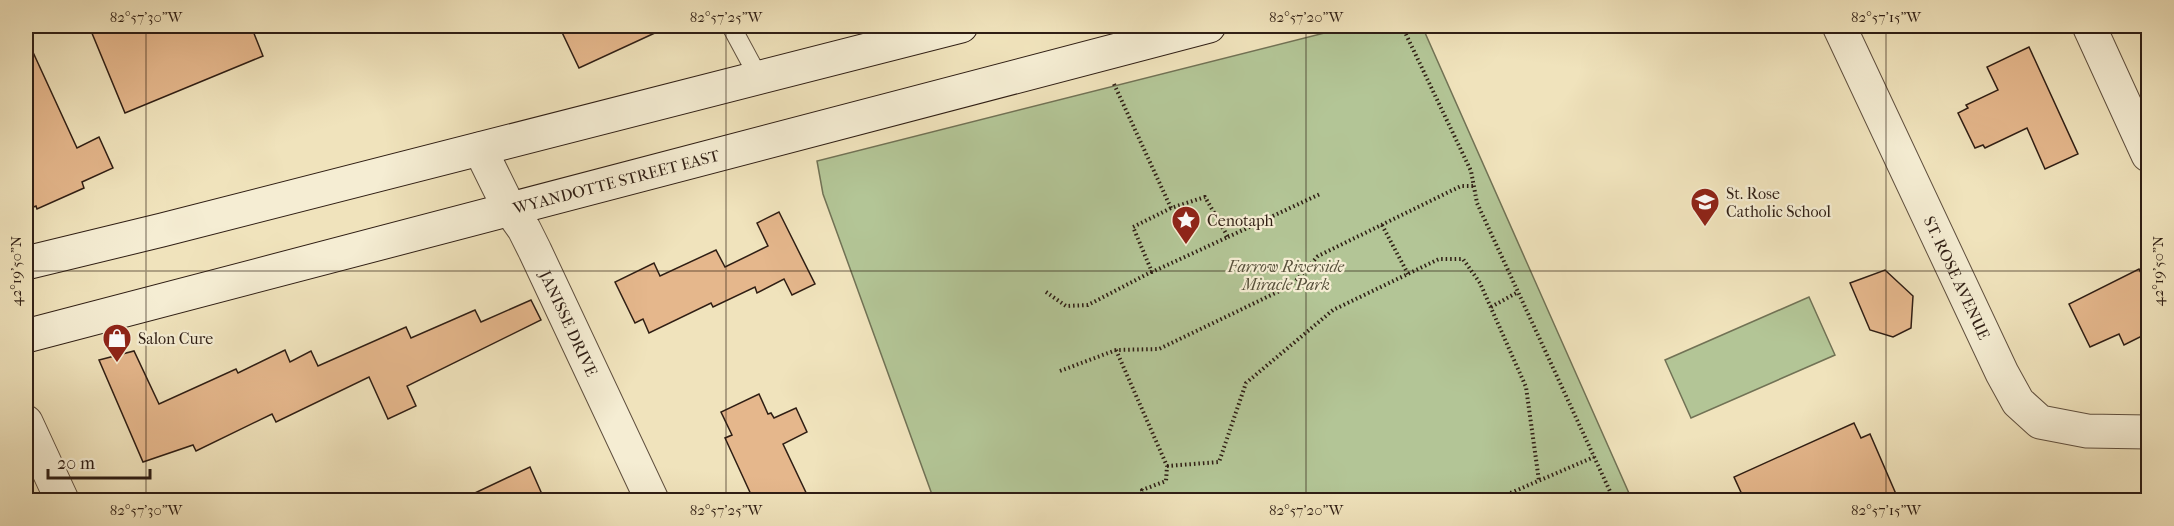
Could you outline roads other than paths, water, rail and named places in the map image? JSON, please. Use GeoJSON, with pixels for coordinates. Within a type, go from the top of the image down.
{"type":"FeatureCollection","features":[{"type":"Feature","properties":{"kind":"main road"},"geometry":{"type":"LineString","coordinates":[[26,263],[961,26]]}},
{"type":"Feature","properties":{"kind":"main road","name":"WYANDOTTE STREET EAST"},"geometry":{"type":"LineString","coordinates":[[26,336],[1209,26]]}},
{"type":"Feature","properties":{"kind":"main road","name":"ST. ROSE AVENUE"},"geometry":{"type":"LineString","coordinates":[[1839,26],[2002,373],[2018,402],[2040,422],[2087,431],[2148,432]]}},
{"type":"Feature","properties":{"kind":"main road"},"geometry":{"type":"LineString","coordinates":[[2089,26],[2148,155]]}},
{"type":"Feature","properties":{"kind":"main road","name":"JANISSE DRIVE"},"geometry":{"type":"LineString","coordinates":[[480,149],[509,208],[524,229],[535,251],[652,501]]}},
{"type":"Feature","properties":{"kind":"main road"},"geometry":{"type":"LineString","coordinates":[[26,422],[62,501]]}},
{"type":"Feature","properties":{"kind":"lane"},"geometry":{"type":"LineString","coordinates":[[731,26],[759,78]]}},
{"type":"Feature","properties":{"kind":"place","name":"St. Rose Catholic School"},"geometry":{"type":"Point","coordinates":[1705,228]}},
{"type":"Feature","properties":{"kind":"place","name":"Cenotaph"},"geometry":{"type":"Point","coordinates":[1186,246]}},
{"type":"Feature","properties":{"kind":"place","name":"Salon Cure"},"geometry":{"type":"Point","coordinates":[117,364]}},
{"type":"Feature","properties":{"kind":"park label","name":"Farrow Riverside Miracle Park"},"geometry":{"type":"Point","coordinates":[1286,275]}}]}
